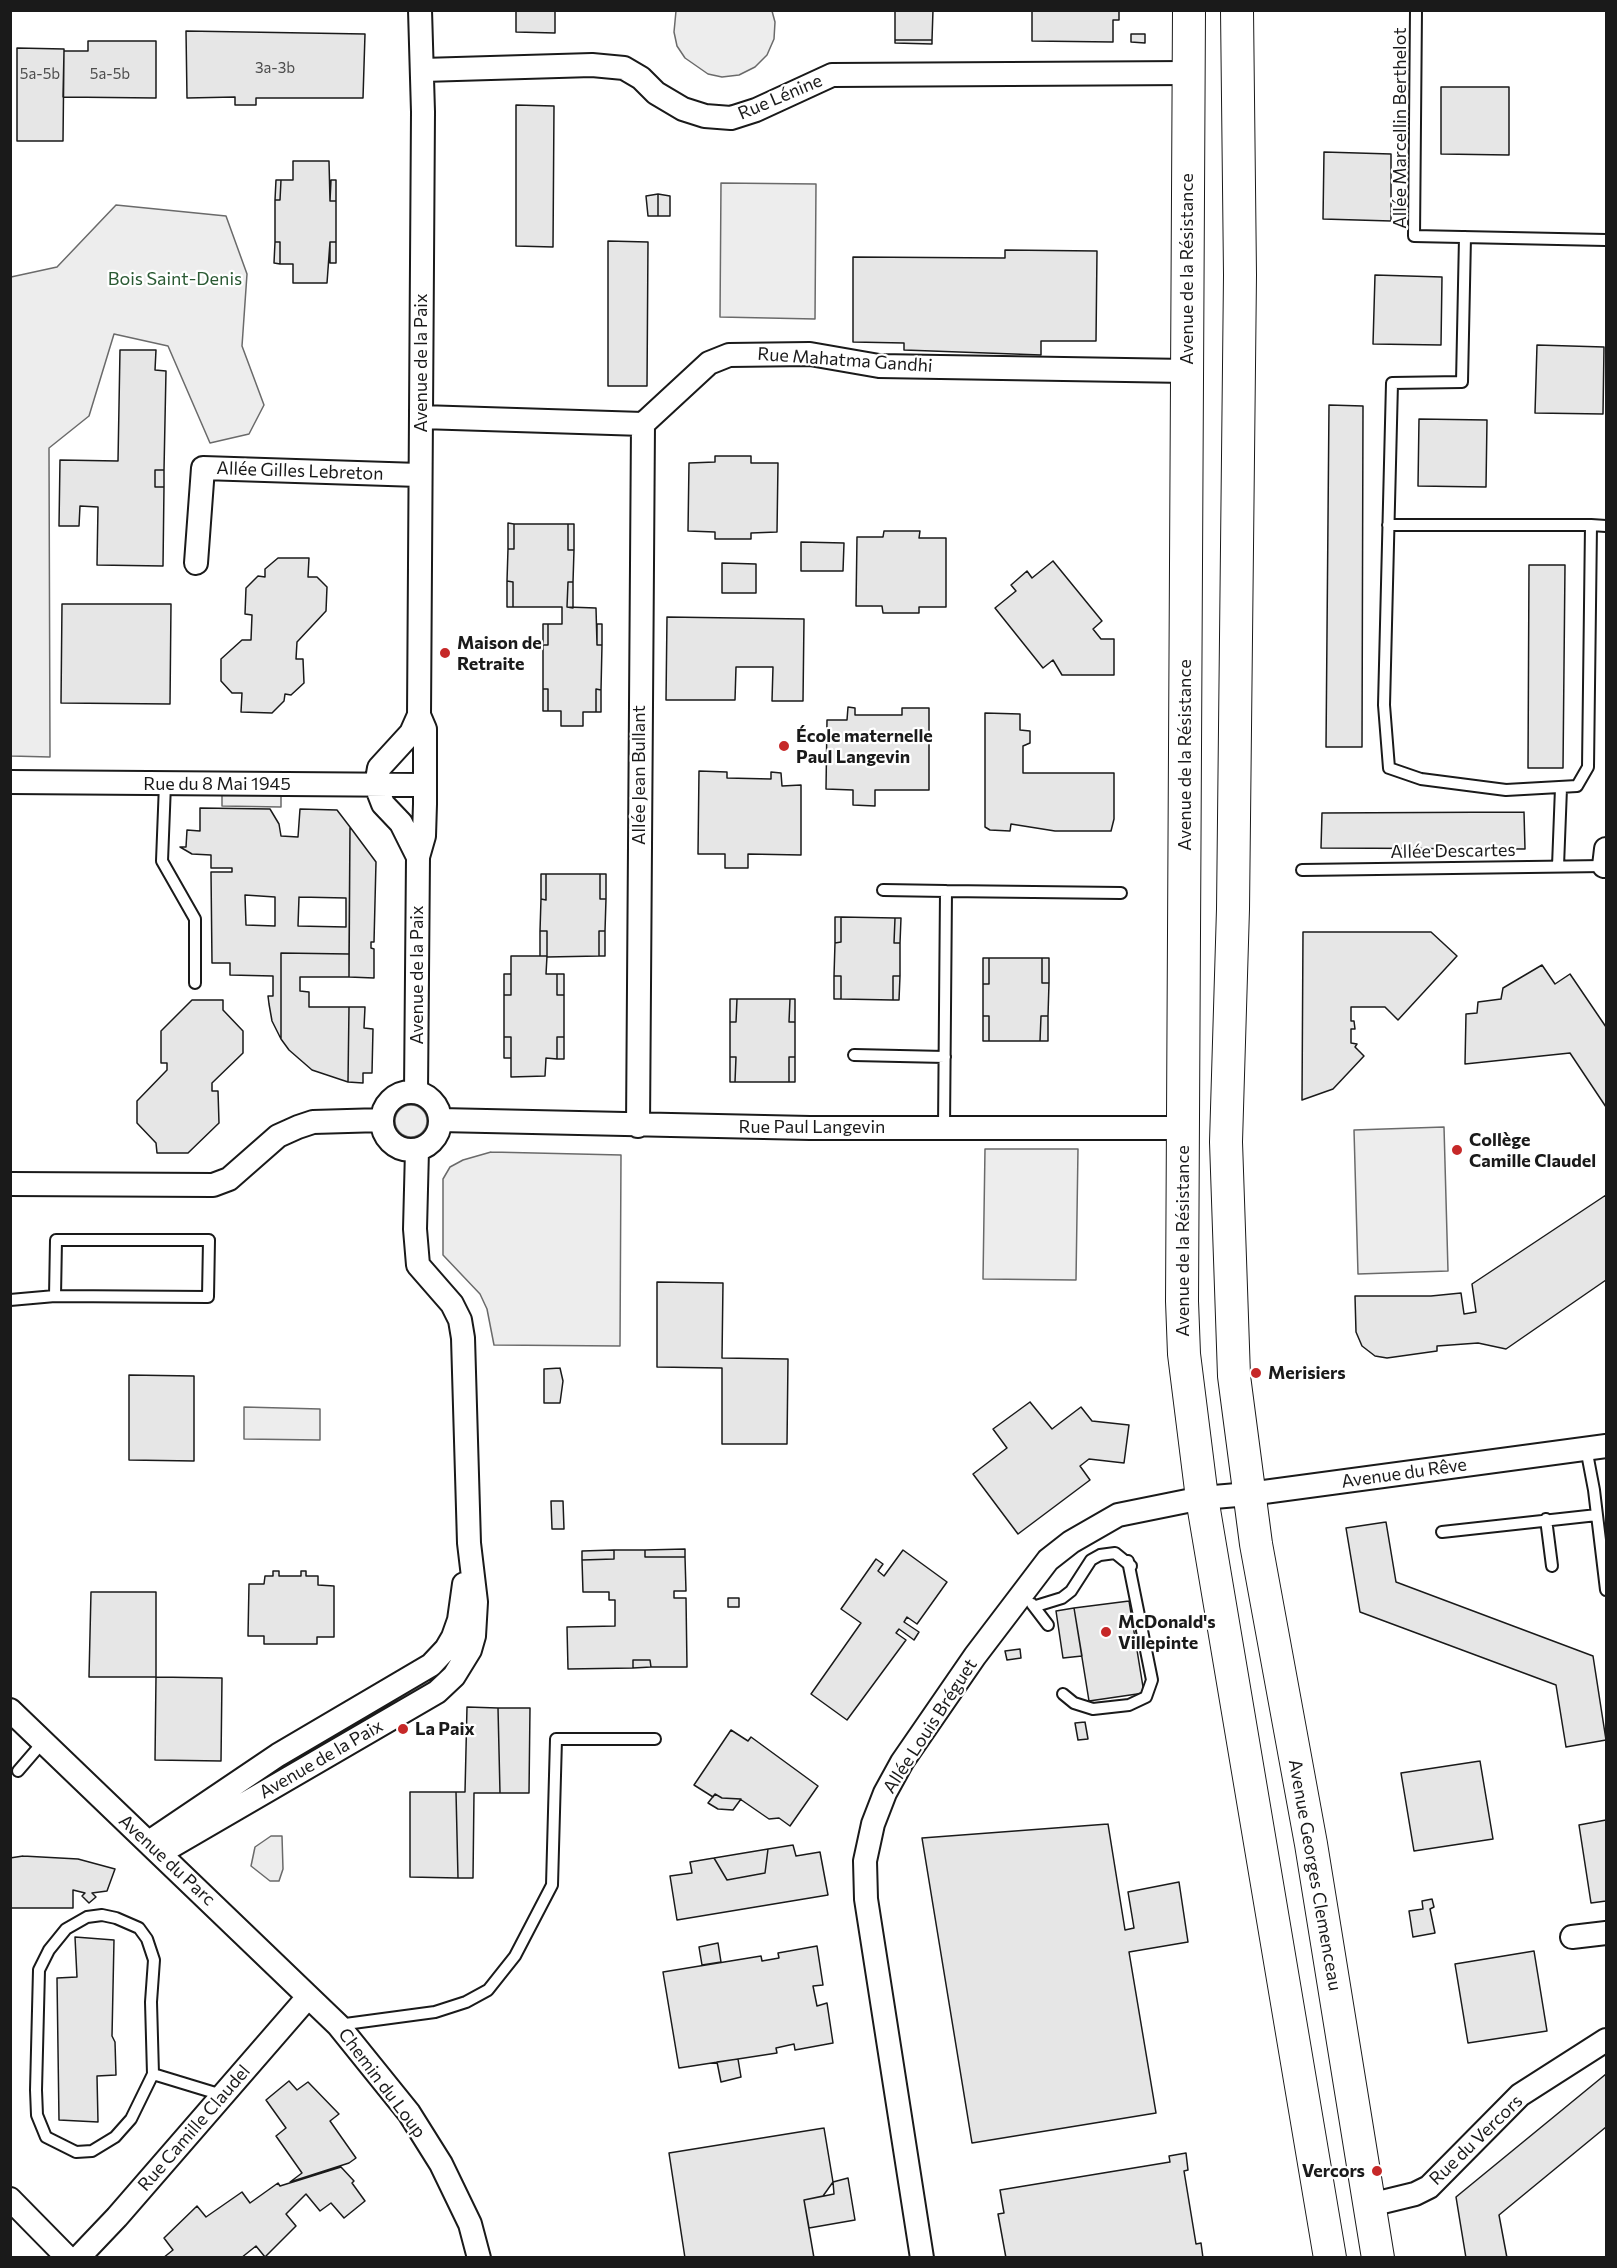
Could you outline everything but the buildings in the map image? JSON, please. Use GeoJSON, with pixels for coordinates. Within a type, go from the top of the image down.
{"type":"FeatureCollection","features":[{"type":"Feature","properties":{"kind":"main road","name":"Avenue de la Résistance"},"geometry":{"type":"LineString","coordinates":[[1189,10],[1183,1128],[1184,1354],[1202,1498]]}},
{"type":"Feature","properties":{"kind":"main road"},"geometry":{"type":"LineString","coordinates":[[1237,10],[1240,311],[1233,909],[1226,1142],[1234,1376],[1250,1494]]}},
{"type":"Feature","properties":{"kind":"main road","name":"Avenue Georges Clemenceau"},"geometry":{"type":"LineString","coordinates":[[1250,1494],[1256,1544],[1311,1844],[1378,2258]]}},
{"type":"Feature","properties":{"kind":"main road"},"geometry":{"type":"LineString","coordinates":[[1202,1498],[1330,2258]]}},
{"type":"Feature","properties":{"kind":"street","name":"Avenue de la Paix"},"geometry":{"type":"LineString","coordinates":[[416,1092],[418,857],[424,836],[425,729],[419,715],[423,70],[420,10]]}},
{"type":"Feature","properties":{"kind":"street","name":"Rue Lénine"},"geometry":{"type":"LineString","coordinates":[[423,70],[592,65],[624,68],[641,78],[656,93],[683,110],[705,116],[731,118],[756,110],[832,75],[1188,73]]}},
{"type":"Feature","properties":{"kind":"street","name":"Rue Mahatma Gandhi"},"geometry":{"type":"LineString","coordinates":[[643,424],[709,363],[729,355],[810,354],[879,366],[1187,371]]}},
{"type":"Feature","properties":{"kind":"street"},"geometry":{"type":"LineString","coordinates":[[421,417],[643,424]]}},
{"type":"Feature","properties":{"kind":"street","name":"Allée Jean Bullant"},"geometry":{"type":"LineString","coordinates":[[638,1126],[643,424]]}},
{"type":"Feature","properties":{"kind":"street","name":"Allée Gilles Lebreton"},"geometry":{"type":"LineString","coordinates":[[196,562],[203,468],[419,475]]}},
{"type":"Feature","properties":{"kind":"street"},"geometry":{"type":"LineString","coordinates":[[376,786],[379,768],[411,733],[419,715]]}},
{"type":"Feature","properties":{"kind":"street","name":"Rue du 8 Mai 1945"},"geometry":{"type":"LineString","coordinates":[[10,782],[424,785]]}},
{"type":"Feature","properties":{"kind":"street","name":"Avenue de la Paix"},"geometry":{"type":"LineString","coordinates":[[376,786],[383,804],[401,823],[418,857]]}},
{"type":"Feature","properties":{"kind":"street"},"geometry":{"type":"LineString","coordinates":[[416,1092],[430,1099],[440,1120],[436,1136],[417,1150],[396,1147],[383,1130],[382,1120],[390,1101],[398,1095],[416,1092]]}},
{"type":"Feature","properties":{"kind":"street"},"geometry":{"type":"LineString","coordinates":[[10,1184],[213,1185],[229,1179],[278,1136],[298,1127],[321,1121],[382,1120]]}},
{"type":"Feature","properties":{"kind":"street","name":"Rue Paul Langevin"},"geometry":{"type":"LineString","coordinates":[[440,1120],[638,1126],[1183,1128]]}},
{"type":"Feature","properties":{"kind":"street","name":"Avenue de la Paix"},"geometry":{"type":"LineString","coordinates":[[154,1848],[437,1692],[454,1676],[470,1650],[474,1636],[476,1602],[469,1543],[463,1338],[460,1320],[452,1304],[418,1265],[417,1150]]}},
{"type":"Feature","properties":{"kind":"street","name":"Avenue du Rêve"},"geometry":{"type":"LineString","coordinates":[[1202,1498],[1250,1494],[1596,1447]]}},
{"type":"Feature","properties":{"kind":"street","name":"Allée Louis Bréguet"},"geometry":{"type":"LineString","coordinates":[[922,2258],[866,1899],[865,1861],[873,1824],[885,1793],[902,1762],[1028,1600],[1048,1560],[1071,1542],[1118,1515],[1202,1498]]}},
{"type":"Feature","properties":{"kind":"street","name":"Avenue du Parc"},"geometry":{"type":"LineString","coordinates":[[10,1710],[323,2011]]}},
{"type":"Feature","properties":{"kind":"street"},"geometry":{"type":"LineString","coordinates":[[1572,1937],[1606,1933]]}},
{"type":"Feature","properties":{"kind":"street","name":"Rue Camille Claudel"},"geometry":{"type":"LineString","coordinates":[[78,2258],[117,2217],[222,2095],[323,2011]]}},
{"type":"Feature","properties":{"kind":"street","name":"Chemin du Loup"},"geometry":{"type":"LineString","coordinates":[[323,2011],[409,2113],[441,2164],[470,2224],[479,2258]]}},
{"type":"Feature","properties":{"kind":"street","name":"Rue du Vercors"},"geometry":{"type":"LineString","coordinates":[[1370,2205],[1415,2194],[1429,2187],[1521,2095],[1606,2040]]}},
{"type":"Feature","properties":{"kind":"street"},"geometry":{"type":"LineString","coordinates":[[10,2199],[68,2258]]}},
{"type":"Feature","properties":{"kind":"lane","name":"Allée Marcellin Berthelot"},"geometry":{"type":"LineString","coordinates":[[1416,10],[1418,48],[1414,236],[1606,240]]}},
{"type":"Feature","properties":{"kind":"lane"},"geometry":{"type":"LineString","coordinates":[[1465,237],[1462,382],[1392,383],[1384,705],[1389,768],[1421,779],[1506,790],[1577,786],[1588,766],[1591,525]]}},
{"type":"Feature","properties":{"kind":"lane"},"geometry":{"type":"LineString","coordinates":[[1388,525],[1606,526]]}},
{"type":"Feature","properties":{"kind":"lane"},"geometry":{"type":"LineString","coordinates":[[165,784],[162,861],[195,920],[195,983]]}},
{"type":"Feature","properties":{"kind":"lane"},"geometry":{"type":"LineString","coordinates":[[1558,866],[1561,788]]}},
{"type":"Feature","properties":{"kind":"lane","name":"Allée Descartes"},"geometry":{"type":"LineString","coordinates":[[1302,870],[1558,866],[1606,860]]}},
{"type":"Feature","properties":{"kind":"lane"},"geometry":{"type":"LineString","coordinates":[[883,890],[1122,893]]}},
{"type":"Feature","properties":{"kind":"lane"},"geometry":{"type":"LineString","coordinates":[[944,1128],[945,891]]}},
{"type":"Feature","properties":{"kind":"lane"},"geometry":{"type":"LineString","coordinates":[[854,1055],[945,1057]]}},
{"type":"Feature","properties":{"kind":"lane"},"geometry":{"type":"LineString","coordinates":[[10,1300],[55,1296],[208,1297],[209,1240],[56,1240],[55,1296]]}},
{"type":"Feature","properties":{"kind":"lane"},"geometry":{"type":"LineString","coordinates":[[1596,1447],[1597,1515],[1606,1590]]}},
{"type":"Feature","properties":{"kind":"lane"},"geometry":{"type":"LineString","coordinates":[[1442,1532],[1597,1515]]}},
{"type":"Feature","properties":{"kind":"lane"},"geometry":{"type":"LineString","coordinates":[[1546,1519],[1552,1566]]}},
{"type":"Feature","properties":{"kind":"lane"},"geometry":{"type":"LineString","coordinates":[[1028,1600],[1062,1598],[1071,1591],[1091,1560],[1100,1555],[1115,1553],[1128,1561],[1139,1577]]}},
{"type":"Feature","properties":{"kind":"lane"},"geometry":{"type":"LineString","coordinates":[[1063,1694],[1074,1703],[1093,1709],[1129,1705],[1146,1697],[1152,1680],[1128,1561]]}},
{"type":"Feature","properties":{"kind":"lane"},"geometry":{"type":"LineString","coordinates":[[1028,1600],[1048,1625]]}},
{"type":"Feature","properties":{"kind":"lane"},"geometry":{"type":"LineString","coordinates":[[323,2011],[435,2012],[466,2002],[488,1990],[514,1956],[552,1885],[556,1739],[655,1739]]}},
{"type":"Feature","properties":{"kind":"lane"},"geometry":{"type":"LineString","coordinates":[[18,1771],[42,1742]]}},
{"type":"Feature","properties":{"kind":"lane"},"geometry":{"type":"LineString","coordinates":[[102,1915],[116,1918],[139,1928],[147,1939],[154,1960],[151,2002],[153,2074],[131,2119],[116,2137],[92,2151],[76,2152],[46,2137],[37,2115],[39,1970],[49,1950],[66,1929],[87,1917],[102,1915]]}},
{"type":"Feature","properties":{"kind":"lane"},"geometry":{"type":"LineString","coordinates":[[153,2074],[222,2095]]}},
{"type":"Feature","properties":{"kind":"shaded area"},"geometry":{"type":"Polygon","coordinates":[[[676,11],[772,11],[775,22],[774,39],[767,55],[755,67],[739,75],[722,77],[708,74],[685,58],[677,46],[674,32],[676,11]]]}},
{"type":"Feature","properties":{"kind":"shaded area"},"geometry":{"type":"Polygon","coordinates":[[[721,183],[816,184],[815,319],[720,317],[721,183]]]}},
{"type":"Feature","properties":{"kind":"shaded area","name":"Bois Saint-Denis"},"geometry":{"type":"Polygon","coordinates":[[[116,205],[226,216],[247,274],[242,346],[264,405],[249,434],[210,443],[168,346],[114,334],[89,416],[49,448],[50,757],[11,756],[11,277],[57,267],[116,205]]]}},
{"type":"Feature","properties":{"kind":"shaded area"},"geometry":{"type":"Polygon","coordinates":[[[222,795],[281,795],[281,807],[222,806],[222,795]]]}},
{"type":"Feature","properties":{"kind":"shaded area"},"geometry":{"type":"Polygon","coordinates":[[[411,1105],[422,1110],[427,1121],[422,1132],[411,1137],[400,1132],[395,1121],[400,1110],[411,1105]]]}},
{"type":"Feature","properties":{"kind":"shaded area"},"geometry":{"type":"Polygon","coordinates":[[[1444,1127],[1448,1271],[1358,1274],[1354,1130],[1444,1127]]]}},
{"type":"Feature","properties":{"kind":"shaded area"},"geometry":{"type":"Polygon","coordinates":[[[985,1149],[1078,1149],[1076,1280],[983,1279],[985,1149]]]}},
{"type":"Feature","properties":{"kind":"shaded area"},"geometry":{"type":"Polygon","coordinates":[[[491,1152],[621,1155],[620,1346],[494,1345],[487,1309],[480,1294],[443,1255],[443,1179],[450,1167],[463,1160],[491,1152]]]}},
{"type":"Feature","properties":{"kind":"shaded area"},"geometry":{"type":"Polygon","coordinates":[[[244,1407],[320,1409],[320,1440],[244,1439],[244,1407]]]}},
{"type":"Feature","properties":{"kind":"shaded area"},"geometry":{"type":"Polygon","coordinates":[[[271,1836],[282,1836],[283,1869],[279,1881],[270,1881],[251,1866],[255,1847],[271,1836]]]}},
{"type":"Feature","properties":{"kind":"place","name":"Maison de Retraite"},"geometry":{"type":"Point","coordinates":[445,653]}},
{"type":"Feature","properties":{"kind":"place","name":"École maternelle Paul Langevin"},"geometry":{"type":"Point","coordinates":[784,746]}},
{"type":"Feature","properties":{"kind":"place","name":"Collège Camille Claudel"},"geometry":{"type":"Point","coordinates":[1457,1150]}},
{"type":"Feature","properties":{"kind":"place","name":"Merisiers"},"geometry":{"type":"Point","coordinates":[1256,1373]}},
{"type":"Feature","properties":{"kind":"place","name":"McDonald's Villepinte"},"geometry":{"type":"Point","coordinates":[1106,1632]}},
{"type":"Feature","properties":{"kind":"place","name":"La Paix"},"geometry":{"type":"Point","coordinates":[403,1729]}},
{"type":"Feature","properties":{"kind":"place","name":"Vercors"},"geometry":{"type":"Point","coordinates":[1377,2171]}}]}
